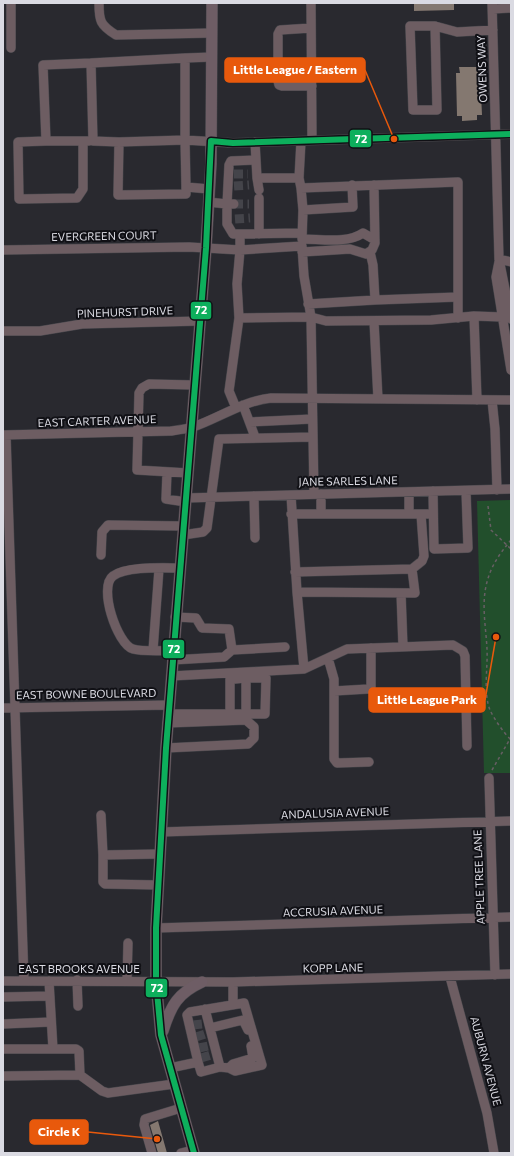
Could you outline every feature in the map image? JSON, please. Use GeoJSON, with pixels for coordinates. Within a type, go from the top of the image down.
{"type":"FeatureCollection","features":[{"type":"Feature","properties":{"kind":"main road"},"geometry":{"type":"LineString","coordinates":[[193,1151],[162,1035],[156,981],[156,928],[159,854],[175,617],[206,248],[211,141],[212,3]]}},
{"type":"Feature","properties":{"kind":"main road"},"geometry":{"type":"LineString","coordinates":[[162,1035],[175,1001],[188,988],[202,982]]}},
{"type":"Feature","properties":{"kind":"street"},"geometry":{"type":"LineString","coordinates":[[11,3],[11,48]]}},
{"type":"Feature","properties":{"kind":"street"},"geometry":{"type":"LineString","coordinates":[[99,3],[99,19],[106,29],[116,35],[212,33]]}},
{"type":"Feature","properties":{"kind":"street"},"geometry":{"type":"LineString","coordinates":[[311,3],[312,140]]}},
{"type":"Feature","properties":{"kind":"street"},"geometry":{"type":"LineString","coordinates":[[493,6],[511,8]]}},
{"type":"Feature","properties":{"kind":"street","name":"OWENS WAY"},"geometry":{"type":"LineString","coordinates":[[493,6],[499,259],[496,277],[508,317],[511,370]]}},
{"type":"Feature","properties":{"kind":"street"},"geometry":{"type":"LineString","coordinates":[[435,26],[437,110],[413,110],[410,26],[435,26],[457,32],[493,30]]}},
{"type":"Feature","properties":{"kind":"street"},"geometry":{"type":"LineString","coordinates":[[311,28],[280,30],[278,34],[278,81],[279,85],[282,86],[312,86]]}},
{"type":"Feature","properties":{"kind":"street"},"geometry":{"type":"LineString","coordinates":[[46,141],[43,65],[212,57]]}},
{"type":"Feature","properties":{"kind":"street"},"geometry":{"type":"LineString","coordinates":[[119,142],[118,196],[186,194],[185,58]]}},
{"type":"Feature","properties":{"kind":"street"},"geometry":{"type":"LineString","coordinates":[[91,63],[93,141]]}},
{"type":"Feature","properties":{"kind":"street"},"geometry":{"type":"LineString","coordinates":[[83,141],[83,189],[77,198],[19,199],[18,142],[46,141],[83,141],[93,141],[119,142],[185,140],[255,142],[511,134]]}},
{"type":"Feature","properties":{"kind":"street"},"geometry":{"type":"LineString","coordinates":[[301,141],[299,178],[303,210],[302,243],[310,317],[313,437],[317,494],[321,514]]}},
{"type":"Feature","properties":{"kind":"street"},"geometry":{"type":"LineString","coordinates":[[255,142],[256,186],[254,218],[259,234]]}},
{"type":"Feature","properties":{"kind":"street"},"geometry":{"type":"LineString","coordinates":[[256,160],[231,161],[229,165],[231,174],[231,219],[227,224],[233,234],[285,234],[302,243],[350,249],[366,254],[370,252]]}},
{"type":"Feature","properties":{"kind":"street"},"geometry":{"type":"LineString","coordinates":[[256,186],[299,178]]}},
{"type":"Feature","properties":{"kind":"street"},"geometry":{"type":"LineString","coordinates":[[301,188],[458,182],[458,318]]}},
{"type":"Feature","properties":{"kind":"street"},"geometry":{"type":"LineString","coordinates":[[303,210],[353,207],[352,185]]}},
{"type":"Feature","properties":{"kind":"street"},"geometry":{"type":"LineString","coordinates":[[374,185],[375,240],[370,252],[373,265],[375,300]]}},
{"type":"Feature","properties":{"kind":"street"},"geometry":{"type":"LineString","coordinates":[[249,204],[256,186]]}},
{"type":"Feature","properties":{"kind":"street"},"geometry":{"type":"LineString","coordinates":[[186,187],[209,189]]}},
{"type":"Feature","properties":{"kind":"street"},"geometry":{"type":"LineString","coordinates":[[208,202],[231,204]]}},
{"type":"Feature","properties":{"kind":"street"},"geometry":{"type":"LineString","coordinates":[[302,243],[356,238],[363,233],[369,235],[375,240]]}},
{"type":"Feature","properties":{"kind":"street"},"geometry":{"type":"LineString","coordinates":[[240,234],[237,284],[239,318],[229,391],[250,422],[256,437]]}},
{"type":"Feature","properties":{"kind":"street"},"geometry":{"type":"LineString","coordinates":[[284,247],[285,234]]}},
{"type":"Feature","properties":{"kind":"street","name":"EVERGREEN COURT"},"geometry":{"type":"LineString","coordinates":[[3,250],[189,247],[240,250],[284,247],[302,243]]}},
{"type":"Feature","properties":{"kind":"street"},"geometry":{"type":"LineString","coordinates":[[499,259],[511,262]]}},
{"type":"Feature","properties":{"kind":"street"},"geometry":{"type":"LineString","coordinates":[[308,304],[458,297]]}},
{"type":"Feature","properties":{"kind":"street"},"geometry":{"type":"LineString","coordinates":[[239,318],[310,317],[326,321],[374,321],[431,320],[474,316],[508,317]]}},
{"type":"Feature","properties":{"kind":"street"},"geometry":{"type":"LineString","coordinates":[[474,316],[477,400]]}},
{"type":"Feature","properties":{"kind":"street","name":"PINEHURST DRIVE"},"geometry":{"type":"LineString","coordinates":[[3,331],[40,331],[82,324],[200,321]]}},
{"type":"Feature","properties":{"kind":"street"},"geometry":{"type":"LineString","coordinates":[[374,321],[378,399]]}},
{"type":"Feature","properties":{"kind":"street"},"geometry":{"type":"LineString","coordinates":[[188,473],[137,470],[139,393],[142,388],[149,384],[194,386]]}},
{"type":"Feature","properties":{"kind":"street"},"geometry":{"type":"LineString","coordinates":[[192,428],[239,406],[257,400],[271,398],[511,400]]}},
{"type":"Feature","properties":{"kind":"street"},"geometry":{"type":"LineString","coordinates":[[492,400],[495,429],[497,490]]}},
{"type":"Feature","properties":{"kind":"street"},"geometry":{"type":"LineString","coordinates":[[250,422],[312,419]]}},
{"type":"Feature","properties":{"kind":"street","name":"EAST CARTER AVENUE"},"geometry":{"type":"LineString","coordinates":[[4,435],[138,432],[192,428]]}},
{"type":"Feature","properties":{"kind":"street"},"geometry":{"type":"LineString","coordinates":[[4,435],[24,981]]}},
{"type":"Feature","properties":{"kind":"street"},"geometry":{"type":"LineString","coordinates":[[101,555],[102,532],[108,526],[206,531],[219,439],[256,437],[313,437]]}},
{"type":"Feature","properties":{"kind":"street","name":"JANE SARLES LANE"},"geometry":{"type":"LineString","coordinates":[[167,472],[166,499],[186,500],[212,497],[511,489]]}},
{"type":"Feature","properties":{"kind":"street"},"geometry":{"type":"LineString","coordinates":[[433,491],[434,549],[468,548],[466,490]]}},
{"type":"Feature","properties":{"kind":"street"},"geometry":{"type":"LineString","coordinates":[[409,492],[409,514]]}},
{"type":"Feature","properties":{"kind":"street"},"geometry":{"type":"LineString","coordinates":[[291,495],[295,572],[304,669]]}},
{"type":"Feature","properties":{"kind":"street"},"geometry":{"type":"LineString","coordinates":[[254,496],[255,538]]}},
{"type":"Feature","properties":{"kind":"street"},"geometry":{"type":"LineString","coordinates":[[291,514],[433,514]]}},
{"type":"Feature","properties":{"kind":"street"},"geometry":{"type":"LineString","coordinates":[[295,572],[412,569],[422,561],[424,556],[421,514]]}},
{"type":"Feature","properties":{"kind":"street"},"geometry":{"type":"LineString","coordinates":[[180,568],[131,570],[113,576],[109,582],[107,595],[109,606],[120,637],[127,646],[134,650],[153,650],[173,655],[224,657],[232,650],[285,646]]}},
{"type":"Feature","properties":{"kind":"street"},"geometry":{"type":"LineString","coordinates":[[153,650],[159,569]]}},
{"type":"Feature","properties":{"kind":"street"},"geometry":{"type":"LineString","coordinates":[[297,592],[415,592],[412,569]]}},
{"type":"Feature","properties":{"kind":"street"},"geometry":{"type":"LineString","coordinates":[[401,593],[406,647]]}},
{"type":"Feature","properties":{"kind":"street"},"geometry":{"type":"LineString","coordinates":[[175,617],[196,618],[202,628],[229,629],[232,650]]}},
{"type":"Feature","properties":{"kind":"street"},"geometry":{"type":"LineString","coordinates":[[171,679],[304,669],[347,649],[453,645],[463,651],[465,656],[467,746]]}},
{"type":"Feature","properties":{"kind":"street"},"geometry":{"type":"LineString","coordinates":[[334,691],[371,688],[370,648]]}},
{"type":"Feature","properties":{"kind":"street"},"geometry":{"type":"LineString","coordinates":[[328,658],[334,680],[334,759],[337,762],[370,762]]}},
{"type":"Feature","properties":{"kind":"street"},"geometry":{"type":"LineString","coordinates":[[246,678],[246,714]]}},
{"type":"Feature","properties":{"kind":"street"},"geometry":{"type":"LineString","coordinates":[[168,714],[264,714],[266,678],[171,679]]}},
{"type":"Feature","properties":{"kind":"street"},"geometry":{"type":"LineString","coordinates":[[230,679],[230,714]]}},
{"type":"Feature","properties":{"kind":"street","name":"EAST BOWNE BOULEVARD"},"geometry":{"type":"LineString","coordinates":[[3,708],[168,714]]}},
{"type":"Feature","properties":{"kind":"street"},"geometry":{"type":"LineString","coordinates":[[166,748],[248,744],[254,738],[254,727],[246,720],[168,714]]}},
{"type":"Feature","properties":{"kind":"street","name":"APPLE TREE LANE"},"geometry":{"type":"LineString","coordinates":[[489,778],[495,975]]}},
{"type":"Feature","properties":{"kind":"street"},"geometry":{"type":"LineString","coordinates":[[101,815],[103,882],[105,884],[158,885]]}},
{"type":"Feature","properties":{"kind":"street","name":"ANDALUSIA AVENUE"},"geometry":{"type":"LineString","coordinates":[[161,832],[511,821]]}},
{"type":"Feature","properties":{"kind":"street"},"geometry":{"type":"LineString","coordinates":[[103,855],[159,854]]}},
{"type":"Feature","properties":{"kind":"street","name":"ACCRUSIA AVENUE"},"geometry":{"type":"LineString","coordinates":[[156,928],[511,917]]}},
{"type":"Feature","properties":{"kind":"street"},"geometry":{"type":"LineString","coordinates":[[127,980],[128,943]]}},
{"type":"Feature","properties":{"kind":"street","name":"KOPP LANE"},"geometry":{"type":"LineString","coordinates":[[156,981],[232,982],[450,977],[511,974]]}},
{"type":"Feature","properties":{"kind":"street","name":"AUBURN AVENUE"},"geometry":{"type":"LineString","coordinates":[[450,977],[487,1113],[494,1153]]}},
{"type":"Feature","properties":{"kind":"street"},"geometry":{"type":"LineString","coordinates":[[77,980],[78,1006]]}},
{"type":"Feature","properties":{"kind":"street","name":"EAST BROOKS AVENUE"},"geometry":{"type":"LineString","coordinates":[[3,981],[156,981]]}},
{"type":"Feature","properties":{"kind":"street"},"geometry":{"type":"LineString","coordinates":[[50,981],[53,1049]]}},
{"type":"Feature","properties":{"kind":"street"},"geometry":{"type":"LineString","coordinates":[[232,982],[233,1004]]}},
{"type":"Feature","properties":{"kind":"street"},"geometry":{"type":"LineString","coordinates":[[3,997],[50,996]]}},
{"type":"Feature","properties":{"kind":"street"},"geometry":{"type":"LineString","coordinates":[[244,1003],[262,1065],[235,1071],[224,1067],[207,1049],[201,1030],[186,1015],[190,1012],[233,1004],[244,1003]]}},
{"type":"Feature","properties":{"kind":"street"},"geometry":{"type":"LineString","coordinates":[[205,1009],[201,1030],[207,1049]]}},
{"type":"Feature","properties":{"kind":"street"},"geometry":{"type":"LineString","coordinates":[[199,1060],[201,1072],[253,1058],[246,1023],[241,1020],[201,1030]]}},
{"type":"Feature","properties":{"kind":"street"},"geometry":{"type":"LineString","coordinates":[[3,1024],[51,1022]]}},
{"type":"Feature","properties":{"kind":"street"},"geometry":{"type":"LineString","coordinates":[[3,1049],[76,1049],[79,1051],[80,1075]]}},
{"type":"Feature","properties":{"kind":"street"},"geometry":{"type":"LineString","coordinates":[[170,1068],[199,1060],[207,1049]]}},
{"type":"Feature","properties":{"kind":"street"},"geometry":{"type":"LineString","coordinates":[[3,1076],[80,1075],[102,1091],[108,1093],[174,1084]]}},
{"type":"Feature","properties":{"kind":"street"},"geometry":{"type":"LineString","coordinates":[[152,1153],[144,1125],[145,1119],[181,1108]]}},
{"type":"Feature","properties":{"kind":"street"},"geometry":{"type":"LineString","coordinates":[[181,1153],[193,1151]]}},
{"type":"Feature","properties":{"kind":"path"},"geometry":{"type":"LineString","coordinates":[[488,506],[491,530],[511,549]]}},
{"type":"Feature","properties":{"kind":"path"},"geometry":{"type":"LineString","coordinates":[[489,778],[497,758],[510,739],[490,710],[486,676],[487,649],[484,603],[486,584],[490,571],[511,540]]}},
{"type":"Feature","properties":{"kind":"green space"},"geometry":{"type":"Polygon","coordinates":[[[511,500],[511,773],[484,773],[477,501],[511,500]]]}},
{"type":"Feature","properties":{"kind":"building"},"geometry":{"type":"Polygon","coordinates":[[[414,3],[454,3],[454,10],[414,11],[414,3]]]}},
{"type":"Feature","properties":{"kind":"building"},"geometry":{"type":"Polygon","coordinates":[[[459,67],[476,67],[477,71],[480,71],[482,115],[477,115],[477,120],[462,121],[462,116],[457,116],[456,73],[460,73],[459,67]]]}},
{"type":"Feature","properties":{"kind":"building"},"geometry":{"type":"Polygon","coordinates":[[[158,1121],[167,1153],[158,1153],[150,1125],[158,1121]]]}},
{"type":"Feature","properties":{"kind":"tunnel"},"geometry":{"type":"LineString","coordinates":[[234,174],[248,174]]}},
{"type":"Feature","properties":{"kind":"tunnel"},"geometry":{"type":"LineString","coordinates":[[234,186],[249,185]]}},
{"type":"Feature","properties":{"kind":"tunnel"},"geometry":{"type":"LineString","coordinates":[[234,204],[249,204]]}},
{"type":"Feature","properties":{"kind":"tunnel"},"geometry":{"type":"LineString","coordinates":[[235,219],[250,218]]}},
{"type":"Feature","properties":{"kind":"tunnel"},"geometry":{"type":"LineString","coordinates":[[193,1025],[202,1024]]}},
{"type":"Feature","properties":{"kind":"tunnel"},"geometry":{"type":"LineString","coordinates":[[196,1037],[205,1034]]}},
{"type":"Feature","properties":{"kind":"tunnel"},"geometry":{"type":"LineString","coordinates":[[199,1048],[208,1046]]}},
{"type":"Feature","properties":{"kind":"tunnel"},"geometry":{"type":"LineString","coordinates":[[201,1058],[211,1055]]}},
{"type":"Feature","properties":{"kind":"transit line","name":"72"},"geometry":{"type":"LineString","coordinates":[[211,141],[233,143],[511,134]]}},
{"type":"Feature","properties":{"kind":"transit line","name":"72"},"geometry":{"type":"LineString","coordinates":[[194,1153],[161,1035],[156,981],[156,928],[166,748],[206,248],[211,141]]}},
{"type":"Feature","properties":{"kind":"place","name":"Little League / Eastern"},"geometry":{"type":"Point","coordinates":[394,139]}},
{"type":"Feature","properties":{"kind":"place","name":"Little League Park"},"geometry":{"type":"Point","coordinates":[496,637]}},
{"type":"Feature","properties":{"kind":"place","name":"Circle K"},"geometry":{"type":"Point","coordinates":[157,1139]}}]}
